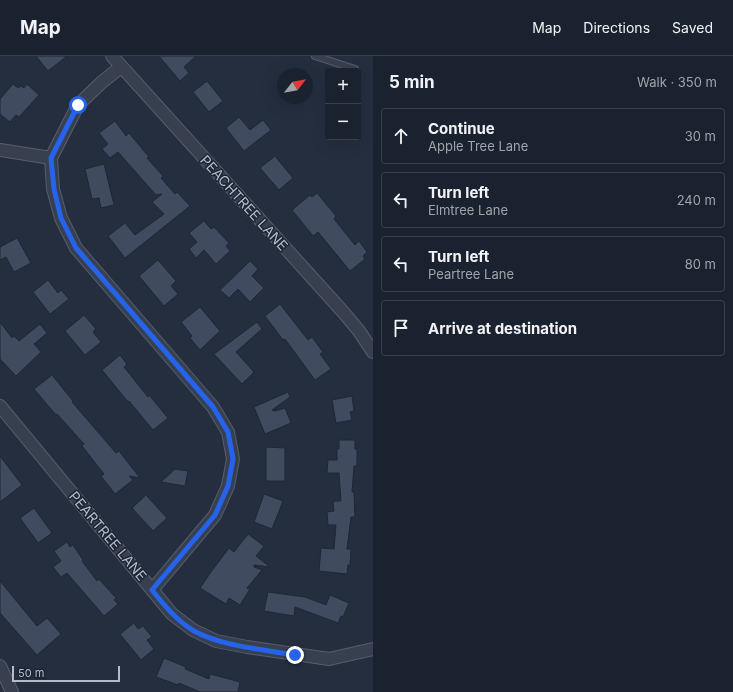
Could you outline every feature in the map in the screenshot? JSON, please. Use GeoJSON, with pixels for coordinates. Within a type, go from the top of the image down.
{"type":"FeatureCollection","features":[{"type":"Feature","properties":{"kind":"street","name":"PEACHTREE LANE"},"geometry":{"type":"LineString","coordinates":[[112,56],[344,313],[359,331],[373,352]]}},
{"type":"Feature","properties":{"kind":"street"},"geometry":{"type":"LineString","coordinates":[[121,67],[102,82],[78,105],[51,158],[54,189],[61,218],[76,248],[213,407],[228,432],[233,459],[228,486],[215,515],[152,590]]}},
{"type":"Feature","properties":{"kind":"street"},"geometry":{"type":"LineString","coordinates":[[0,150],[51,158]]}},
{"type":"Feature","properties":{"kind":"street","name":"PEARTREE LANE"},"geometry":{"type":"LineString","coordinates":[[0,406],[172,614],[193,630],[216,641],[281,653],[329,659],[373,649]]}},
{"type":"Feature","properties":{"kind":"street"},"geometry":{"type":"LineString","coordinates":[[0,666],[12,692]]}},
{"type":"Feature","properties":{"kind":"lane"},"geometry":{"type":"LineString","coordinates":[[315,56],[352,68]]}},
{"type":"Feature","properties":{"kind":"building"},"geometry":{"type":"Polygon","coordinates":[[[36,56],[67,56],[48,71],[36,56]]]}},
{"type":"Feature","properties":{"kind":"building"},"geometry":{"type":"Polygon","coordinates":[[[159,56],[196,56],[184,67],[189,73],[180,81],[159,56]]]}},
{"type":"Feature","properties":{"kind":"building"},"geometry":{"type":"Polygon","coordinates":[[[207,81],[223,101],[209,112],[193,92],[207,81]]]}},
{"type":"Feature","properties":{"kind":"building"},"geometry":{"type":"Polygon","coordinates":[[[13,84],[18,88],[21,86],[24,88],[27,84],[39,95],[19,117],[16,115],[10,122],[0,114],[0,99],[13,84]]]}},
{"type":"Feature","properties":{"kind":"building"},"geometry":{"type":"Polygon","coordinates":[[[239,117],[250,130],[263,120],[271,130],[244,151],[226,128],[239,117]]]}},
{"type":"Feature","properties":{"kind":"building"},"geometry":{"type":"Polygon","coordinates":[[[115,121],[126,136],[129,133],[149,157],[147,158],[163,176],[161,178],[175,194],[177,192],[190,206],[125,258],[108,236],[125,223],[135,235],[164,214],[152,202],[162,194],[156,195],[118,152],[110,158],[102,149],[108,144],[99,133],[115,121]]]}},
{"type":"Feature","properties":{"kind":"building"},"geometry":{"type":"Polygon","coordinates":[[[275,156],[293,178],[279,190],[260,168],[275,156]]]}},
{"type":"Feature","properties":{"kind":"building"},"geometry":{"type":"Polygon","coordinates":[[[104,164],[114,205],[101,208],[99,198],[92,199],[85,169],[104,164]]]}},
{"type":"Feature","properties":{"kind":"building"},"geometry":{"type":"Polygon","coordinates":[[[317,193],[336,216],[334,219],[355,245],[359,241],[367,252],[363,256],[365,259],[350,271],[318,232],[313,236],[292,210],[310,195],[312,197],[317,193]]]}},
{"type":"Feature","properties":{"kind":"building"},"geometry":{"type":"Polygon","coordinates":[[[204,221],[211,229],[214,227],[229,243],[226,246],[230,251],[216,264],[204,250],[196,258],[189,249],[197,242],[189,233],[204,221]]]}},
{"type":"Feature","properties":{"kind":"building"},"geometry":{"type":"Polygon","coordinates":[[[17,238],[31,263],[14,272],[6,257],[0,260],[0,247],[17,238]]]}},
{"type":"Feature","properties":{"kind":"building"},"geometry":{"type":"Polygon","coordinates":[[[158,260],[176,281],[171,286],[178,294],[164,306],[139,276],[158,260]]]}},
{"type":"Feature","properties":{"kind":"building"},"geometry":{"type":"Polygon","coordinates":[[[250,261],[258,269],[252,276],[264,288],[250,302],[238,289],[229,298],[220,290],[250,261]]]}},
{"type":"Feature","properties":{"kind":"building"},"geometry":{"type":"Polygon","coordinates":[[[48,280],[58,293],[61,290],[69,299],[50,314],[33,292],[48,280]]]}},
{"type":"Feature","properties":{"kind":"building"},"geometry":{"type":"Polygon","coordinates":[[[280,304],[308,340],[312,337],[323,352],[320,354],[331,369],[315,380],[285,339],[283,340],[265,316],[280,304]]]}},
{"type":"Feature","properties":{"kind":"building"},"geometry":{"type":"Polygon","coordinates":[[[200,307],[220,331],[200,350],[190,338],[192,336],[181,322],[200,307]]]}},
{"type":"Feature","properties":{"kind":"building"},"geometry":{"type":"Polygon","coordinates":[[[84,315],[96,329],[93,332],[101,342],[85,355],[65,331],[84,315]]]}},
{"type":"Feature","properties":{"kind":"building"},"geometry":{"type":"Polygon","coordinates":[[[0,322],[12,338],[14,336],[19,341],[40,324],[47,333],[34,344],[41,352],[16,376],[0,359],[0,322]]]}},
{"type":"Feature","properties":{"kind":"building"},"geometry":{"type":"Polygon","coordinates":[[[257,322],[262,329],[236,352],[254,372],[242,384],[214,354],[257,322]]]}},
{"type":"Feature","properties":{"kind":"building"},"geometry":{"type":"Polygon","coordinates":[[[120,355],[127,364],[124,367],[148,397],[149,395],[168,418],[153,430],[102,370],[120,355]]]}},
{"type":"Feature","properties":{"kind":"building"},"geometry":{"type":"Polygon","coordinates":[[[52,375],[73,401],[72,402],[116,453],[119,451],[140,478],[129,476],[133,480],[115,494],[101,476],[104,474],[82,446],[84,444],[57,414],[56,415],[34,389],[52,375]]]}},
{"type":"Feature","properties":{"kind":"building"},"geometry":{"type":"Polygon","coordinates":[[[288,392],[290,397],[272,410],[275,411],[285,408],[291,423],[265,434],[254,407],[288,392]]]}},
{"type":"Feature","properties":{"kind":"building"},"geometry":{"type":"Polygon","coordinates":[[[352,396],[354,411],[350,412],[352,420],[336,423],[332,400],[352,396]]]}},
{"type":"Feature","properties":{"kind":"building"},"geometry":{"type":"Polygon","coordinates":[[[339,440],[355,440],[355,449],[357,449],[357,466],[354,466],[352,492],[354,492],[355,517],[351,517],[347,549],[351,549],[350,565],[348,565],[347,574],[319,571],[321,548],[334,549],[336,525],[328,525],[327,512],[334,511],[333,501],[341,501],[339,473],[327,473],[328,460],[337,460],[339,440]]]}},
{"type":"Feature","properties":{"kind":"building"},"geometry":{"type":"Polygon","coordinates":[[[266,447],[285,448],[285,481],[266,481],[266,447]]]}},
{"type":"Feature","properties":{"kind":"building"},"geometry":{"type":"Polygon","coordinates":[[[0,456],[22,485],[0,502],[0,456]]]}},
{"type":"Feature","properties":{"kind":"building"},"geometry":{"type":"Polygon","coordinates":[[[175,469],[188,471],[185,486],[161,482],[175,469]]]}},
{"type":"Feature","properties":{"kind":"building"},"geometry":{"type":"Polygon","coordinates":[[[264,494],[283,501],[272,529],[254,522],[264,494]]]}},
{"type":"Feature","properties":{"kind":"building"},"geometry":{"type":"Polygon","coordinates":[[[146,495],[167,518],[153,531],[132,508],[146,495]]]}},
{"type":"Feature","properties":{"kind":"building"},"geometry":{"type":"Polygon","coordinates":[[[34,508],[52,533],[38,543],[20,518],[34,508]]]}},
{"type":"Feature","properties":{"kind":"building"},"geometry":{"type":"Polygon","coordinates":[[[248,534],[264,546],[256,556],[270,567],[254,565],[254,567],[262,570],[247,588],[250,589],[240,605],[229,598],[226,604],[200,588],[229,548],[234,552],[248,534]]]}},
{"type":"Feature","properties":{"kind":"building"},"geometry":{"type":"Polygon","coordinates":[[[67,542],[70,547],[73,545],[83,560],[82,561],[97,581],[99,579],[116,598],[114,600],[118,604],[104,616],[67,573],[61,577],[53,567],[61,561],[54,551],[67,542]]]}},
{"type":"Feature","properties":{"kind":"building"},"geometry":{"type":"Polygon","coordinates":[[[0,581],[37,626],[47,618],[61,634],[37,655],[0,613],[0,581]]]}},
{"type":"Feature","properties":{"kind":"building"},"geometry":{"type":"Polygon","coordinates":[[[268,592],[305,597],[326,605],[330,595],[349,603],[343,617],[341,616],[338,623],[295,607],[294,616],[264,611],[268,592]]]}},
{"type":"Feature","properties":{"kind":"building"},"geometry":{"type":"Polygon","coordinates":[[[134,623],[138,629],[143,626],[152,637],[147,640],[154,649],[141,660],[120,634],[134,623]]]}},
{"type":"Feature","properties":{"kind":"building"},"geometry":{"type":"Polygon","coordinates":[[[164,658],[209,679],[210,674],[240,682],[238,692],[200,692],[179,683],[178,685],[156,677],[164,658]]]}},
{"type":"Feature","properties":{"kind":"route"},"geometry":{"type":"LineString","coordinates":[[78,105],[51,158],[54,189],[61,218],[76,248],[213,407],[228,432],[233,459],[228,486],[215,515],[152,590],[172,614],[193,630],[216,641],[295,655]]}}]}
